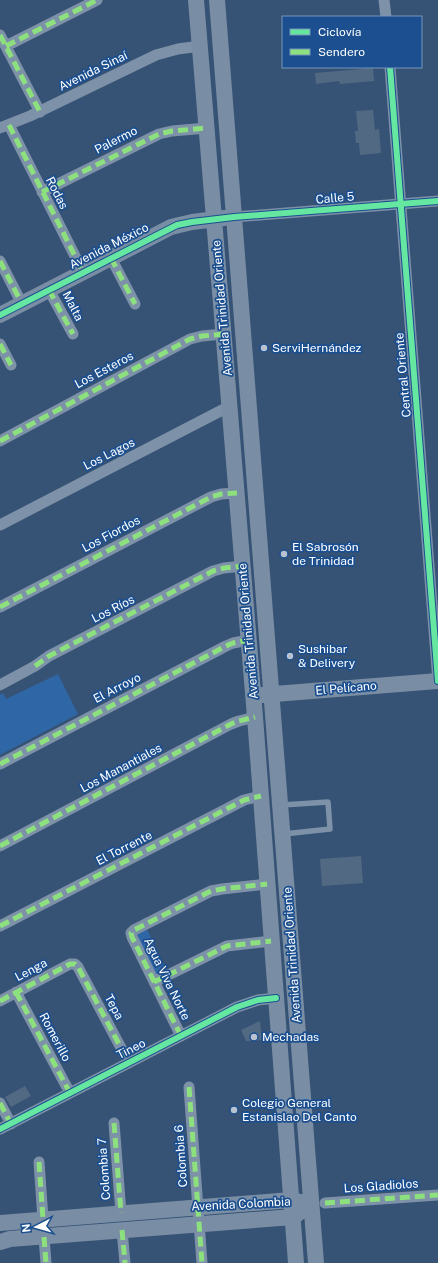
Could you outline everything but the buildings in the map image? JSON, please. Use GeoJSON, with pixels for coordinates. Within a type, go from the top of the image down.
{"type":"FeatureCollection","features":[{"type":"Feature","properties":{"kind":"main road","name":"Avenida Trinidad Oriente"},"geometry":{"type":"LineString","coordinates":[[196,0],[249,640],[296,1263]]}},
{"type":"Feature","properties":{"kind":"main road","name":"Avenida Trinidad Oriente"},"geometry":{"type":"LineString","coordinates":[[217,0],[282,834],[318,1204],[316,1263]]}},
{"type":"Feature","properties":{"kind":"main road","name":"Avenida México"},"geometry":{"type":"LineString","coordinates":[[0,315],[171,227],[185,223],[234,218]]}},
{"type":"Feature","properties":{"kind":"main road","name":"El Pelícano"},"geometry":{"type":"LineString","coordinates":[[253,696],[438,681]]}},
{"type":"Feature","properties":{"kind":"main road","name":"Avenida Colombia"},"geometry":{"type":"LineString","coordinates":[[0,1223],[291,1200],[318,1204]]}},
{"type":"Feature","properties":{"kind":"main road","name":"Avenida Colombia"},"geometry":{"type":"LineString","coordinates":[[0,1242],[10,1239],[293,1217],[318,1204]]}},
{"type":"Feature","properties":{"kind":"street"},"geometry":{"type":"LineString","coordinates":[[6,46],[97,0]]}},
{"type":"Feature","properties":{"kind":"street"},"geometry":{"type":"LineString","coordinates":[[384,0],[386,16]]}},
{"type":"Feature","properties":{"kind":"street"},"geometry":{"type":"LineString","coordinates":[[0,35],[40,112]]}},
{"type":"Feature","properties":{"kind":"street","name":"Avenida Sinaí"},"geometry":{"type":"LineString","coordinates":[[4,126],[40,112],[163,52],[178,48],[200,46]]}},
{"type":"Feature","properties":{"kind":"street","name":"Central Oriente"},"geometry":{"type":"LineString","coordinates":[[390,68],[438,681]]}},
{"type":"Feature","properties":{"kind":"street","name":"Rodas"},"geometry":{"type":"LineString","coordinates":[[4,126],[42,192],[83,272]]}},
{"type":"Feature","properties":{"kind":"street","name":"Palermo"},"geometry":{"type":"LineString","coordinates":[[42,192],[158,134],[172,131],[207,128]]}},
{"type":"Feature","properties":{"kind":"street","name":"Calle 5"},"geometry":{"type":"LineString","coordinates":[[234,218],[438,201]]}},
{"type":"Feature","properties":{"kind":"street"},"geometry":{"type":"LineString","coordinates":[[111,258],[135,304]]}},
{"type":"Feature","properties":{"kind":"street"},"geometry":{"type":"LineString","coordinates":[[0,262],[22,304]]}},
{"type":"Feature","properties":{"kind":"street","name":"Malta"},"geometry":{"type":"LineString","coordinates":[[49,290],[73,334]]}},
{"type":"Feature","properties":{"kind":"street","name":"Los Esteros"},"geometry":{"type":"LineString","coordinates":[[0,440],[185,341],[202,336],[224,334]]}},
{"type":"Feature","properties":{"kind":"street"},"geometry":{"type":"LineString","coordinates":[[0,344],[11,366]]}},
{"type":"Feature","properties":{"kind":"street","name":"Los Lagos"},"geometry":{"type":"LineString","coordinates":[[0,525],[230,406]]}},
{"type":"Feature","properties":{"kind":"street","name":"Los Fiordos"},"geometry":{"type":"LineString","coordinates":[[0,607],[210,497],[237,492]]}},
{"type":"Feature","properties":{"kind":"street","name":"Los Ríos"},"geometry":{"type":"LineString","coordinates":[[0,685],[35,666],[49,656],[213,571],[243,566]]}},
{"type":"Feature","properties":{"kind":"street","name":"El Arroyo"},"geometry":{"type":"LineString","coordinates":[[0,764],[226,646],[249,640]]}},
{"type":"Feature","properties":{"kind":"street","name":"Los Manantiales"},"geometry":{"type":"LineString","coordinates":[[0,846],[232,724],[255,717]]}},
{"type":"Feature","properties":{"kind":"street","name":"El Torrente"},"geometry":{"type":"LineString","coordinates":[[0,926],[244,800],[261,796]]}},
{"type":"Feature","properties":{"kind":"street","name":"Agua Viva Norte"},"geometry":{"type":"LineString","coordinates":[[181,1036],[131,933],[211,891],[267,884]]}},
{"type":"Feature","properties":{"kind":"street"},"geometry":{"type":"LineString","coordinates":[[154,982],[227,946],[271,941]]}},
{"type":"Feature","properties":{"kind":"street","name":"Lenga"},"geometry":{"type":"LineString","coordinates":[[0,1001],[70,964],[75,964]]}},
{"type":"Feature","properties":{"kind":"street","name":"Tepa"},"geometry":{"type":"LineString","coordinates":[[75,964],[129,1063]]}},
{"type":"Feature","properties":{"kind":"street","name":"Romerillo"},"geometry":{"type":"LineString","coordinates":[[16,992],[70,1093]]}},
{"type":"Feature","properties":{"kind":"street","name":"Tineo"},"geometry":{"type":"LineString","coordinates":[[0,1129],[243,1005],[258,1000],[276,998]]}},
{"type":"Feature","properties":{"kind":"street","name":"Colombia 6"},"geometry":{"type":"LineString","coordinates":[[189,1087],[202,1263]]}},
{"type":"Feature","properties":{"kind":"street"},"geometry":{"type":"LineString","coordinates":[[0,1103],[11,1124]]}},
{"type":"Feature","properties":{"kind":"street","name":"Colombia 7"},"geometry":{"type":"LineString","coordinates":[[114,1123],[121,1213]]}},
{"type":"Feature","properties":{"kind":"street"},"geometry":{"type":"LineString","coordinates":[[39,1162],[43,1219]]}},
{"type":"Feature","properties":{"kind":"street","name":"Los Gladiolos"},"geometry":{"type":"LineString","coordinates":[[318,1204],[438,1195]]}},
{"type":"Feature","properties":{"kind":"street"},"geometry":{"type":"LineString","coordinates":[[122,1230],[125,1263]]}},
{"type":"Feature","properties":{"kind":"street"},"geometry":{"type":"LineString","coordinates":[[44,1237],[46,1263]]}},
{"type":"Feature","properties":{"kind":"lane"},"geometry":{"type":"LineString","coordinates":[[280,805],[328,802],[330,829],[282,834]]}},
{"type":"Feature","properties":{"kind":"shaded area"},"geometry":{"type":"Polygon","coordinates":[[[58,674],[78,714],[0,755],[0,695],[3,693],[6,699],[58,674]]]}},
{"type":"Feature","properties":{"kind":"shaded area"},"geometry":{"type":"Polygon","coordinates":[[[146,927],[167,972],[157,976],[135,938],[137,933],[146,927]]]}},
{"type":"Feature","properties":{"kind":"marked path"},"geometry":{"type":"LineString","coordinates":[[6,46],[97,0]]}},
{"type":"Feature","properties":{"kind":"marked path"},"geometry":{"type":"LineString","coordinates":[[0,35],[40,112]]}},
{"type":"Feature","properties":{"kind":"marked path"},"geometry":{"type":"LineString","coordinates":[[9,125],[83,272]]}},
{"type":"Feature","properties":{"kind":"marked path"},"geometry":{"type":"LineString","coordinates":[[42,192],[159,134],[172,131],[207,128]]}},
{"type":"Feature","properties":{"kind":"marked path"},"geometry":{"type":"LineString","coordinates":[[111,258],[135,304]]}},
{"type":"Feature","properties":{"kind":"marked path"},"geometry":{"type":"LineString","coordinates":[[0,261],[22,304]]}},
{"type":"Feature","properties":{"kind":"marked path"},"geometry":{"type":"LineString","coordinates":[[49,290],[73,334]]}},
{"type":"Feature","properties":{"kind":"marked path"},"geometry":{"type":"LineString","coordinates":[[0,441],[190,339],[202,336],[224,334]]}},
{"type":"Feature","properties":{"kind":"marked path"},"geometry":{"type":"LineString","coordinates":[[0,344],[11,365]]}},
{"type":"Feature","properties":{"kind":"marked path"},"geometry":{"type":"LineString","coordinates":[[0,607],[211,497],[221,494],[237,493]]}},
{"type":"Feature","properties":{"kind":"marked path"},"geometry":{"type":"LineString","coordinates":[[35,666],[49,656],[213,571],[243,566]]}},
{"type":"Feature","properties":{"kind":"marked path"},"geometry":{"type":"LineString","coordinates":[[0,764],[226,646],[249,640]]}},
{"type":"Feature","properties":{"kind":"marked path"},"geometry":{"type":"LineString","coordinates":[[0,846],[231,724],[255,717]]}},
{"type":"Feature","properties":{"kind":"marked path"},"geometry":{"type":"LineString","coordinates":[[0,926],[244,800],[261,796]]}},
{"type":"Feature","properties":{"kind":"marked path"},"geometry":{"type":"LineString","coordinates":[[181,1036],[131,933],[134,930],[211,891],[267,884]]}},
{"type":"Feature","properties":{"kind":"marked path"},"geometry":{"type":"LineString","coordinates":[[154,982],[227,946],[271,941]]}},
{"type":"Feature","properties":{"kind":"marked path"},"geometry":{"type":"LineString","coordinates":[[0,1001],[70,964],[75,964],[129,1063]]}},
{"type":"Feature","properties":{"kind":"marked path"},"geometry":{"type":"LineString","coordinates":[[16,992],[70,1093]]}},
{"type":"Feature","properties":{"kind":"marked path"},"geometry":{"type":"LineString","coordinates":[[189,1087],[202,1263]]}},
{"type":"Feature","properties":{"kind":"marked path"},"geometry":{"type":"LineString","coordinates":[[0,1103],[11,1124]]}},
{"type":"Feature","properties":{"kind":"marked path"},"geometry":{"type":"LineString","coordinates":[[114,1123],[121,1213]]}},
{"type":"Feature","properties":{"kind":"marked path"},"geometry":{"type":"LineString","coordinates":[[39,1162],[43,1219]]}},
{"type":"Feature","properties":{"kind":"marked path"},"geometry":{"type":"LineString","coordinates":[[325,1203],[438,1195]]}},
{"type":"Feature","properties":{"kind":"marked path"},"geometry":{"type":"LineString","coordinates":[[122,1230],[125,1263]]}},
{"type":"Feature","properties":{"kind":"marked path"},"geometry":{"type":"LineString","coordinates":[[44,1237],[46,1263]]}},
{"type":"Feature","properties":{"kind":"cycle path"},"geometry":{"type":"LineString","coordinates":[[390,68],[438,681]]}},
{"type":"Feature","properties":{"kind":"cycle path"},"geometry":{"type":"LineString","coordinates":[[0,315],[177,225],[234,217],[438,201]]}},
{"type":"Feature","properties":{"kind":"cycle path"},"geometry":{"type":"LineString","coordinates":[[0,1129],[237,1007],[258,1000],[276,998]]}},
{"type":"Feature","properties":{"kind":"place","name":"ServiHernández"},"geometry":{"type":"Point","coordinates":[264,348]}},
{"type":"Feature","properties":{"kind":"place","name":"El Sabrosón de Trinidad"},"geometry":{"type":"Point","coordinates":[284,554]}},
{"type":"Feature","properties":{"kind":"place","name":"Sushibar & Delivery"},"geometry":{"type":"Point","coordinates":[290,656]}},
{"type":"Feature","properties":{"kind":"place","name":"Mechadas"},"geometry":{"type":"Point","coordinates":[254,1037]}},
{"type":"Feature","properties":{"kind":"place","name":"Colegio General Estanislao Del Canto"},"geometry":{"type":"Point","coordinates":[234,1110]}}]}
